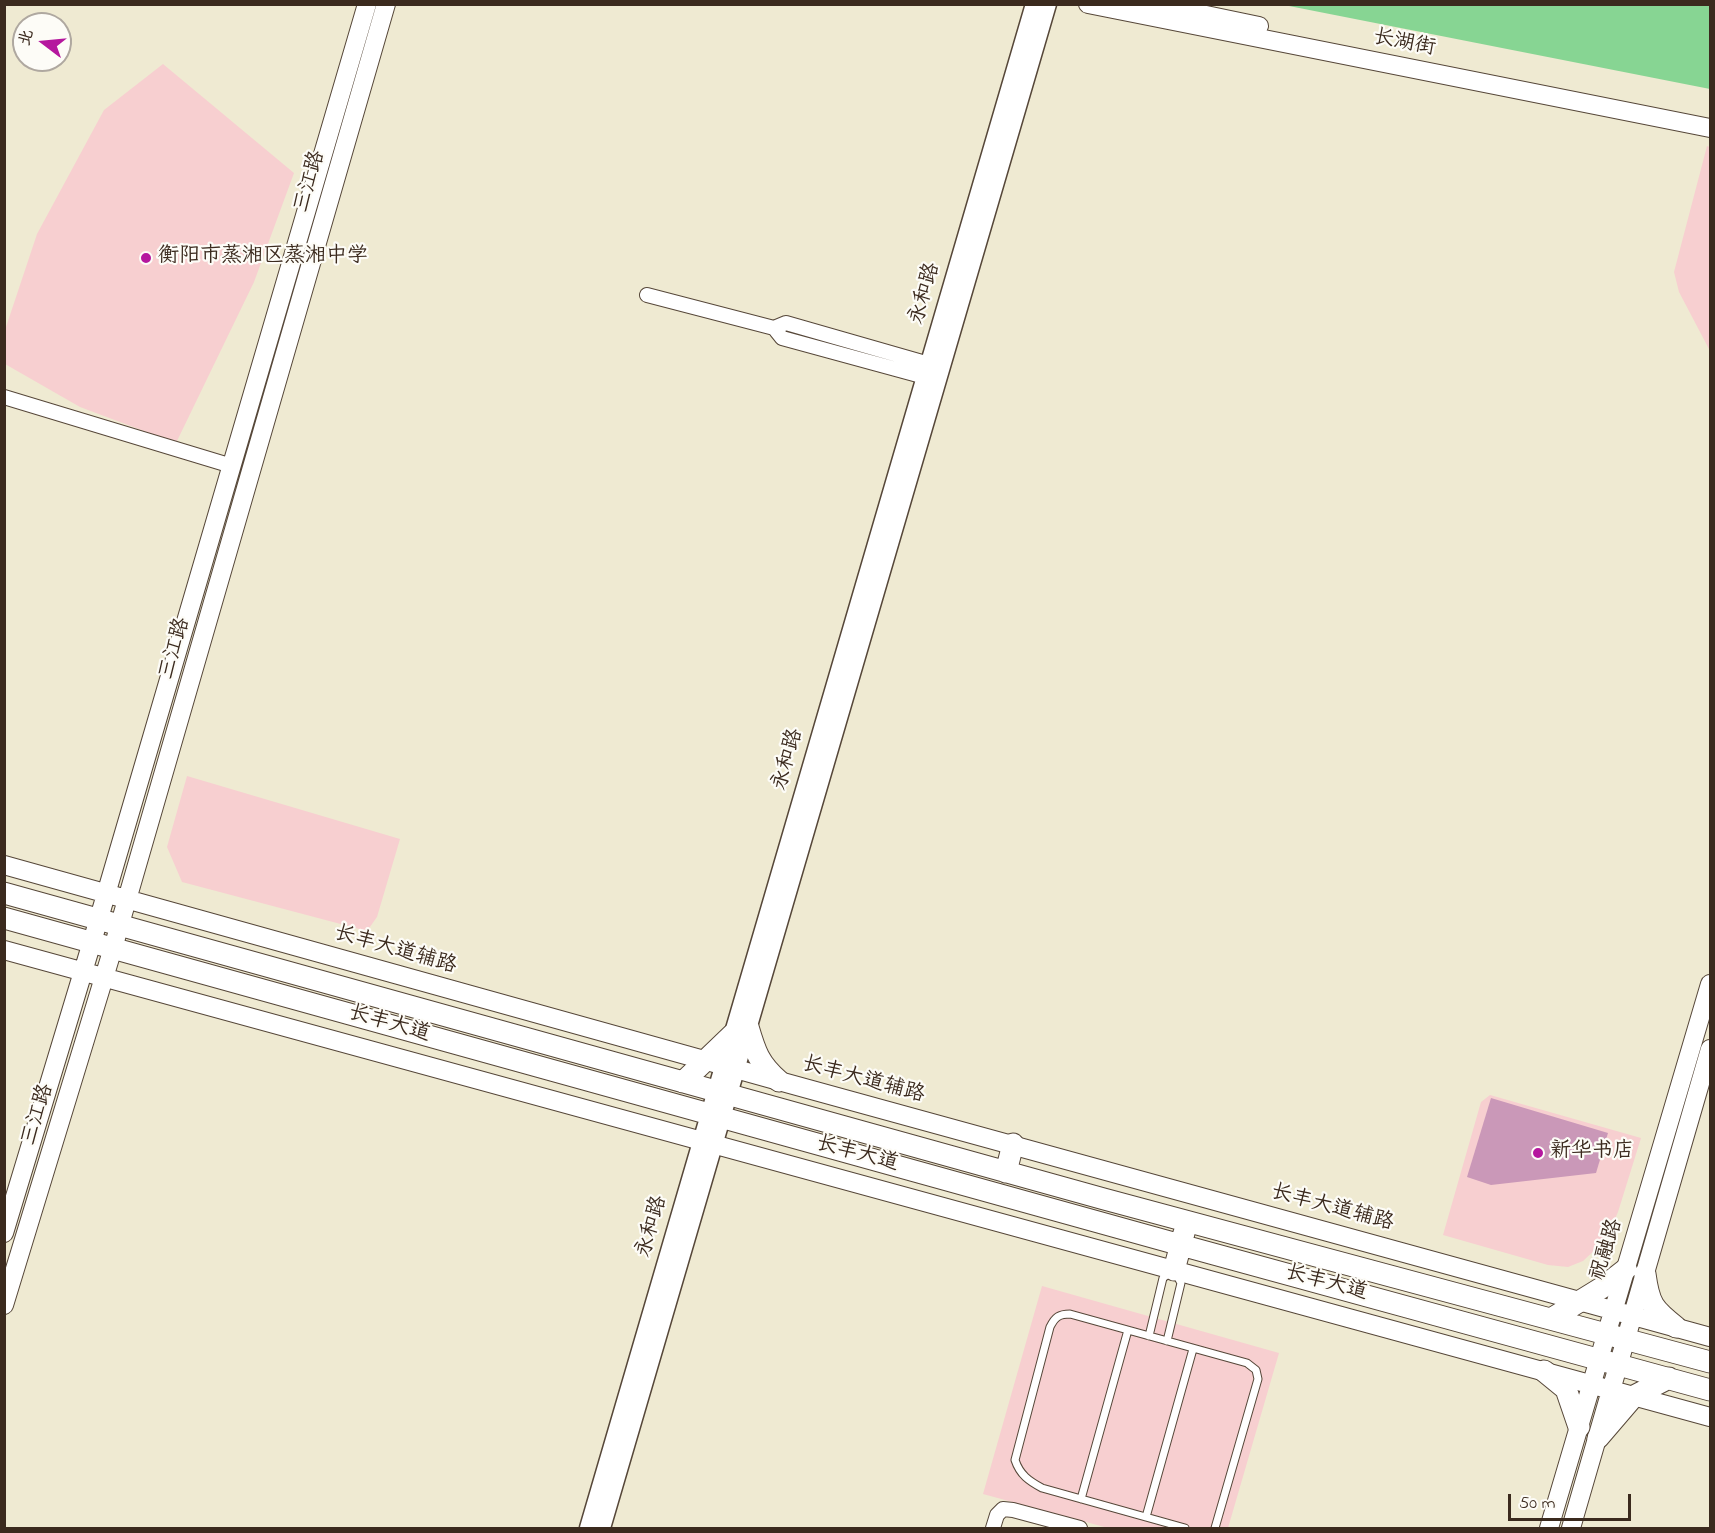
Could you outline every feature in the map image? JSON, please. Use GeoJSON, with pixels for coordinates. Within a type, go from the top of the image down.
{"type":"FeatureCollection","features":[{"type":"Feature","properties":{"kind":"main road","name":"三江路"},"geometry":{"type":"LineString","coordinates":[[4,1233],[12,1182],[99,919],[367,4]]}},
{"type":"Feature","properties":{"kind":"main road","name":"三江路"},"geometry":{"type":"LineString","coordinates":[[4,1305],[120,925],[386,4]]}},
{"type":"Feature","properties":{"kind":"main road","name":"长湖街"},"geometry":{"type":"LineString","coordinates":[[1088,4],[1710,128]]}},
{"type":"Feature","properties":{"kind":"main road","name":"长湖街"},"geometry":{"type":"LineString","coordinates":[[1153,4],[1710,116]]}},
{"type":"Feature","properties":{"kind":"main road","name":"长丰大道辅路"},"geometry":{"type":"LineString","coordinates":[[4,866],[1710,1337]]}},
{"type":"Feature","properties":{"kind":"main road","name":"长丰大道"},"geometry":{"type":"LineString","coordinates":[[4,893],[1187,1222],[1710,1362]]}},
{"type":"Feature","properties":{"kind":"main road","name":"长丰大道"},"geometry":{"type":"LineString","coordinates":[[4,918],[1710,1390]]}},
{"type":"Feature","properties":{"kind":"main road"},"geometry":{"type":"LineString","coordinates":[[4,950],[1710,1417]]}},
{"type":"Feature","properties":{"kind":"main road","name":"祝融路"},"geometry":{"type":"LineString","coordinates":[[1616,1336],[1633,1315],[1635,1272],[1681,1083],[1710,984]]}},
{"type":"Feature","properties":{"kind":"main road"},"geometry":{"type":"LineString","coordinates":[[683,1082],[721,1065],[741,1030],[766,1070],[778,1081]]}},
{"type":"Feature","properties":{"kind":"main road","name":"祝融路"},"geometry":{"type":"LineString","coordinates":[[1571,1528],[1611,1390],[1609,1362],[1616,1336],[1613,1310],[1635,1272],[1705,1090],[1710,1049]]}},
{"type":"Feature","properties":{"kind":"main road"},"geometry":{"type":"LineString","coordinates":[[1006,1172],[1013,1144]]}},
{"type":"Feature","properties":{"kind":"main road"},"geometry":{"type":"LineString","coordinates":[[1174,1270],[1187,1222]]}},
{"type":"Feature","properties":{"kind":"main road"},"geometry":{"type":"LineString","coordinates":[[1551,1319],[1603,1287],[1635,1272],[1657,1312],[1676,1327]]}},
{"type":"Feature","properties":{"kind":"main road","name":"祝融路"},"geometry":{"type":"LineString","coordinates":[[1549,1528],[1592,1384],[1609,1362]]}},
{"type":"Feature","properties":{"kind":"main road"},"geometry":{"type":"LineString","coordinates":[[1544,1371],[1566,1389],[1579,1427]]}},
{"type":"Feature","properties":{"kind":"main road"},"geometry":{"type":"LineString","coordinates":[[1598,1438],[1634,1396],[1669,1378]]}},
{"type":"Feature","properties":{"kind":"street","name":"永和路"},"geometry":{"type":"LineString","coordinates":[[588,1528],[716,1116],[722,1093],[721,1065],[741,1030],[931,372],[1034,4]]}},
{"type":"Feature","properties":{"kind":"street","name":"永和路"},"geometry":{"type":"LineString","coordinates":[[931,372],[1048,4]]}},
{"type":"Feature","properties":{"kind":"street"},"geometry":{"type":"LineString","coordinates":[[647,295],[774,328],[786,323],[931,372]]}},
{"type":"Feature","properties":{"kind":"street"},"geometry":{"type":"LineString","coordinates":[[4,397],[232,466]]}},
{"type":"Feature","properties":{"kind":"street","name":"永和路"},"geometry":{"type":"LineString","coordinates":[[602,1528],[708,1142]]}},
{"type":"Feature","properties":{"kind":"street"},"geometry":{"type":"LineString","coordinates":[[993,1528],[997,1515],[1003,1509],[1013,1510],[1051,1525],[1077,1528]]}},
{"type":"Feature","properties":{"kind":"lane"},"geometry":{"type":"LineString","coordinates":[[1681,1083],[1705,1090]]}},
{"type":"Feature","properties":{"kind":"lane"},"geometry":{"type":"LineString","coordinates":[[1149,1336],[1163,1278],[1174,1270],[1181,1283],[1167,1341]]}},
{"type":"Feature","properties":{"kind":"lane"},"geometry":{"type":"LineString","coordinates":[[1185,1528],[1042,1488],[1027,1480],[1018,1469],[1015,1460],[1050,1327],[1060,1314],[1070,1314],[1247,1363],[1256,1370],[1258,1380],[1215,1528]]}},
{"type":"Feature","properties":{"kind":"lane"},"geometry":{"type":"LineString","coordinates":[[1081,1499],[1128,1330]]}},
{"type":"Feature","properties":{"kind":"lane"},"geometry":{"type":"LineString","coordinates":[[1146,1517],[1193,1348]]}},
{"type":"Feature","properties":{"kind":"shaded area","name":"衡阳市蒸湘区蒸湘中学"},"geometry":{"type":"Polygon","coordinates":[[[163,64],[294,173],[254,282],[176,443],[80,407],[5,364],[5,330],[37,234],[104,110],[163,64]]]}},
{"type":"Feature","properties":{"kind":"shaded area"},"geometry":{"type":"Polygon","coordinates":[[[1707,146],[1710,147],[1710,351],[1679,292],[1674,272],[1707,146]]]}},
{"type":"Feature","properties":{"kind":"shaded area"},"geometry":{"type":"Polygon","coordinates":[[[187,776],[400,839],[377,917],[367,931],[182,882],[167,847],[187,776]]]}},
{"type":"Feature","properties":{"kind":"shaded area"},"geometry":{"type":"Polygon","coordinates":[[[1490,1095],[1641,1138],[1618,1212],[1610,1230],[1598,1247],[1583,1261],[1568,1267],[1548,1265],[1443,1235],[1481,1102],[1490,1095]]]}},
{"type":"Feature","properties":{"kind":"shaded area"},"geometry":{"type":"Polygon","coordinates":[[[1042,1286],[1279,1353],[1228,1528],[1108,1528],[983,1494],[1042,1286]]]}},
{"type":"Feature","properties":{"kind":"green space"},"geometry":{"type":"Polygon","coordinates":[[[1284,5],[1710,5],[1710,89],[1284,5]]]}},
{"type":"Feature","properties":{"kind":"building","name":"新华书店"},"geometry":{"type":"Polygon","coordinates":[[[1491,1098],[1608,1133],[1596,1173],[1491,1185],[1467,1177],[1491,1098]]]}},
{"type":"Feature","properties":{"kind":"place","name":"衡阳市蒸湘区蒸湘中学"},"geometry":{"type":"Point","coordinates":[146,258]}},
{"type":"Feature","properties":{"kind":"place","name":"新华书店"},"geometry":{"type":"Point","coordinates":[1538,1153]}}]}
